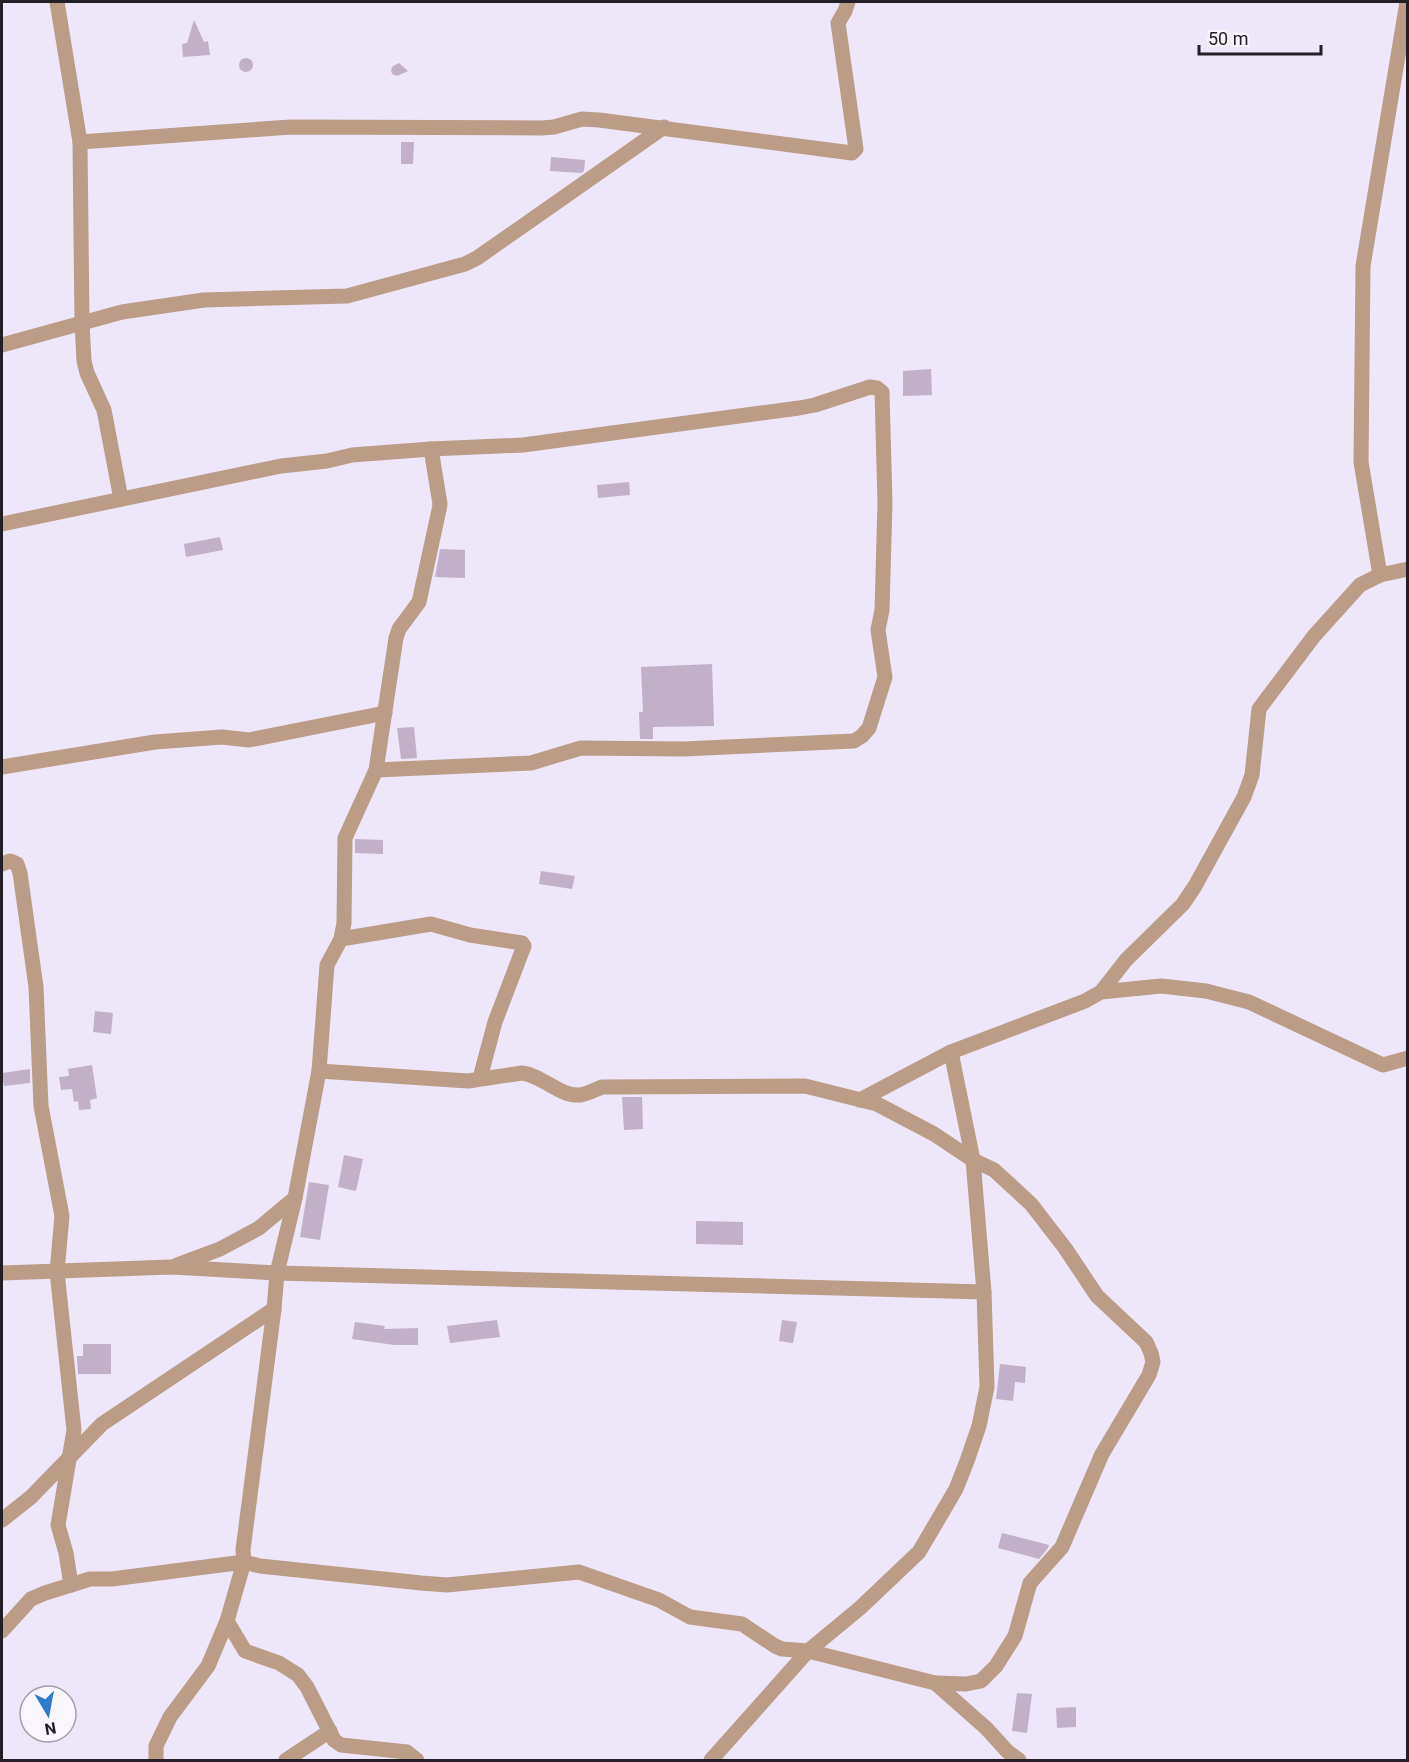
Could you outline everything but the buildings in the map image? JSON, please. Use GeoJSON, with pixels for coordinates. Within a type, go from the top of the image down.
{"type":"FeatureCollection","features":[{"type":"Feature","properties":{"kind":"street"},"geometry":{"type":"LineString","coordinates":[[57,2],[80,142],[82,323],[87,373],[104,410],[121,499]]}},
{"type":"Feature","properties":{"kind":"street"},"geometry":{"type":"LineString","coordinates":[[80,142],[291,127],[542,128],[582,119],[852,153],[856,148],[838,29],[838,23],[848,2]]}},
{"type":"Feature","properties":{"kind":"street"},"geometry":{"type":"LineString","coordinates":[[1380,575],[1360,462],[1364,266],[1407,2]]}},
{"type":"Feature","properties":{"kind":"street"},"geometry":{"type":"LineString","coordinates":[[2,345],[122,312],[204,300],[347,296],[465,264],[477,258],[663,128]]}},
{"type":"Feature","properties":{"kind":"street"},"geometry":{"type":"LineString","coordinates":[[2,524],[281,466],[327,461],[352,455],[523,445],[788,410],[815,405],[870,387],[882,392],[885,503],[882,610],[878,630],[885,677],[869,728],[862,736],[854,741],[684,749],[580,748],[531,763],[376,770]]}},
{"type":"Feature","properties":{"kind":"street"},"geometry":{"type":"LineString","coordinates":[[156,1761],[156,1746],[170,1717],[208,1666],[227,1621],[244,1562],[243,1550],[277,1273],[295,1198],[319,1071],[327,965],[341,939],[344,914],[345,838],[348,827],[376,770],[396,638],[399,629],[420,602],[440,504],[430,449]]}},
{"type":"Feature","properties":{"kind":"street"},"geometry":{"type":"LineString","coordinates":[[1101,992],[1125,960],[1183,904],[1201,876],[1244,797],[1252,775],[1259,709],[1314,636],[1360,585],[1380,575],[1407,569]]}},
{"type":"Feature","properties":{"kind":"street"},"geometry":{"type":"LineString","coordinates":[[2,767],[155,742],[222,737],[249,740],[385,713]]}},
{"type":"Feature","properties":{"kind":"street"},"geometry":{"type":"LineString","coordinates":[[2,864],[10,861],[17,864],[36,987],[41,1106],[62,1216],[57,1272],[69,1393],[74,1420],[58,1525],[66,1553],[71,1585]]}},
{"type":"Feature","properties":{"kind":"street"},"geometry":{"type":"LineString","coordinates":[[341,939],[431,924],[470,935],[522,943],[524,946],[495,1022],[480,1078]]}},
{"type":"Feature","properties":{"kind":"street"},"geometry":{"type":"LineString","coordinates":[[860,1100],[951,1052],[1085,1001],[1101,992],[1161,986],[1206,991],[1249,1002],[1383,1065],[1407,1058]]}},
{"type":"Feature","properties":{"kind":"street"},"geometry":{"type":"LineString","coordinates":[[711,1761],[808,1651],[860,1608],[920,1552],[956,1489],[979,1426],[987,1386],[984,1292],[973,1160],[951,1052]]}},
{"type":"Feature","properties":{"kind":"street"},"geometry":{"type":"LineString","coordinates":[[2,1631],[30,1599],[71,1585],[90,1580],[244,1562],[260,1566],[447,1585],[579,1572],[659,1600],[690,1617],[742,1624],[775,1646],[808,1651],[934,1683],[966,1684],[981,1681],[996,1666],[1015,1636],[1030,1583],[1062,1547],[1102,1454],[1149,1375],[1153,1362],[1146,1342],[1096,1296],[1065,1248],[1030,1204],[994,1170],[973,1160],[934,1134],[877,1104],[805,1086],[602,1087],[582,1095],[572,1095],[530,1074],[468,1080],[319,1071]]}},
{"type":"Feature","properties":{"kind":"street"},"geometry":{"type":"LineString","coordinates":[[172,1267],[220,1249],[259,1228],[295,1198]]}},
{"type":"Feature","properties":{"kind":"street"},"geometry":{"type":"LineString","coordinates":[[2,1274],[172,1267],[277,1273],[984,1292]]}},
{"type":"Feature","properties":{"kind":"street"},"geometry":{"type":"LineString","coordinates":[[2,1520],[31,1497],[102,1424],[274,1309]]}},
{"type":"Feature","properties":{"kind":"street"},"geometry":{"type":"LineString","coordinates":[[227,1621],[245,1651],[279,1663],[297,1675],[307,1687],[334,1740],[341,1744],[407,1752],[417,1761]]}},
{"type":"Feature","properties":{"kind":"street"},"geometry":{"type":"LineString","coordinates":[[934,1683],[986,1728],[1013,1758]]}},
{"type":"Feature","properties":{"kind":"street"},"geometry":{"type":"LineString","coordinates":[[286,1761],[330,1731]]}}]}
